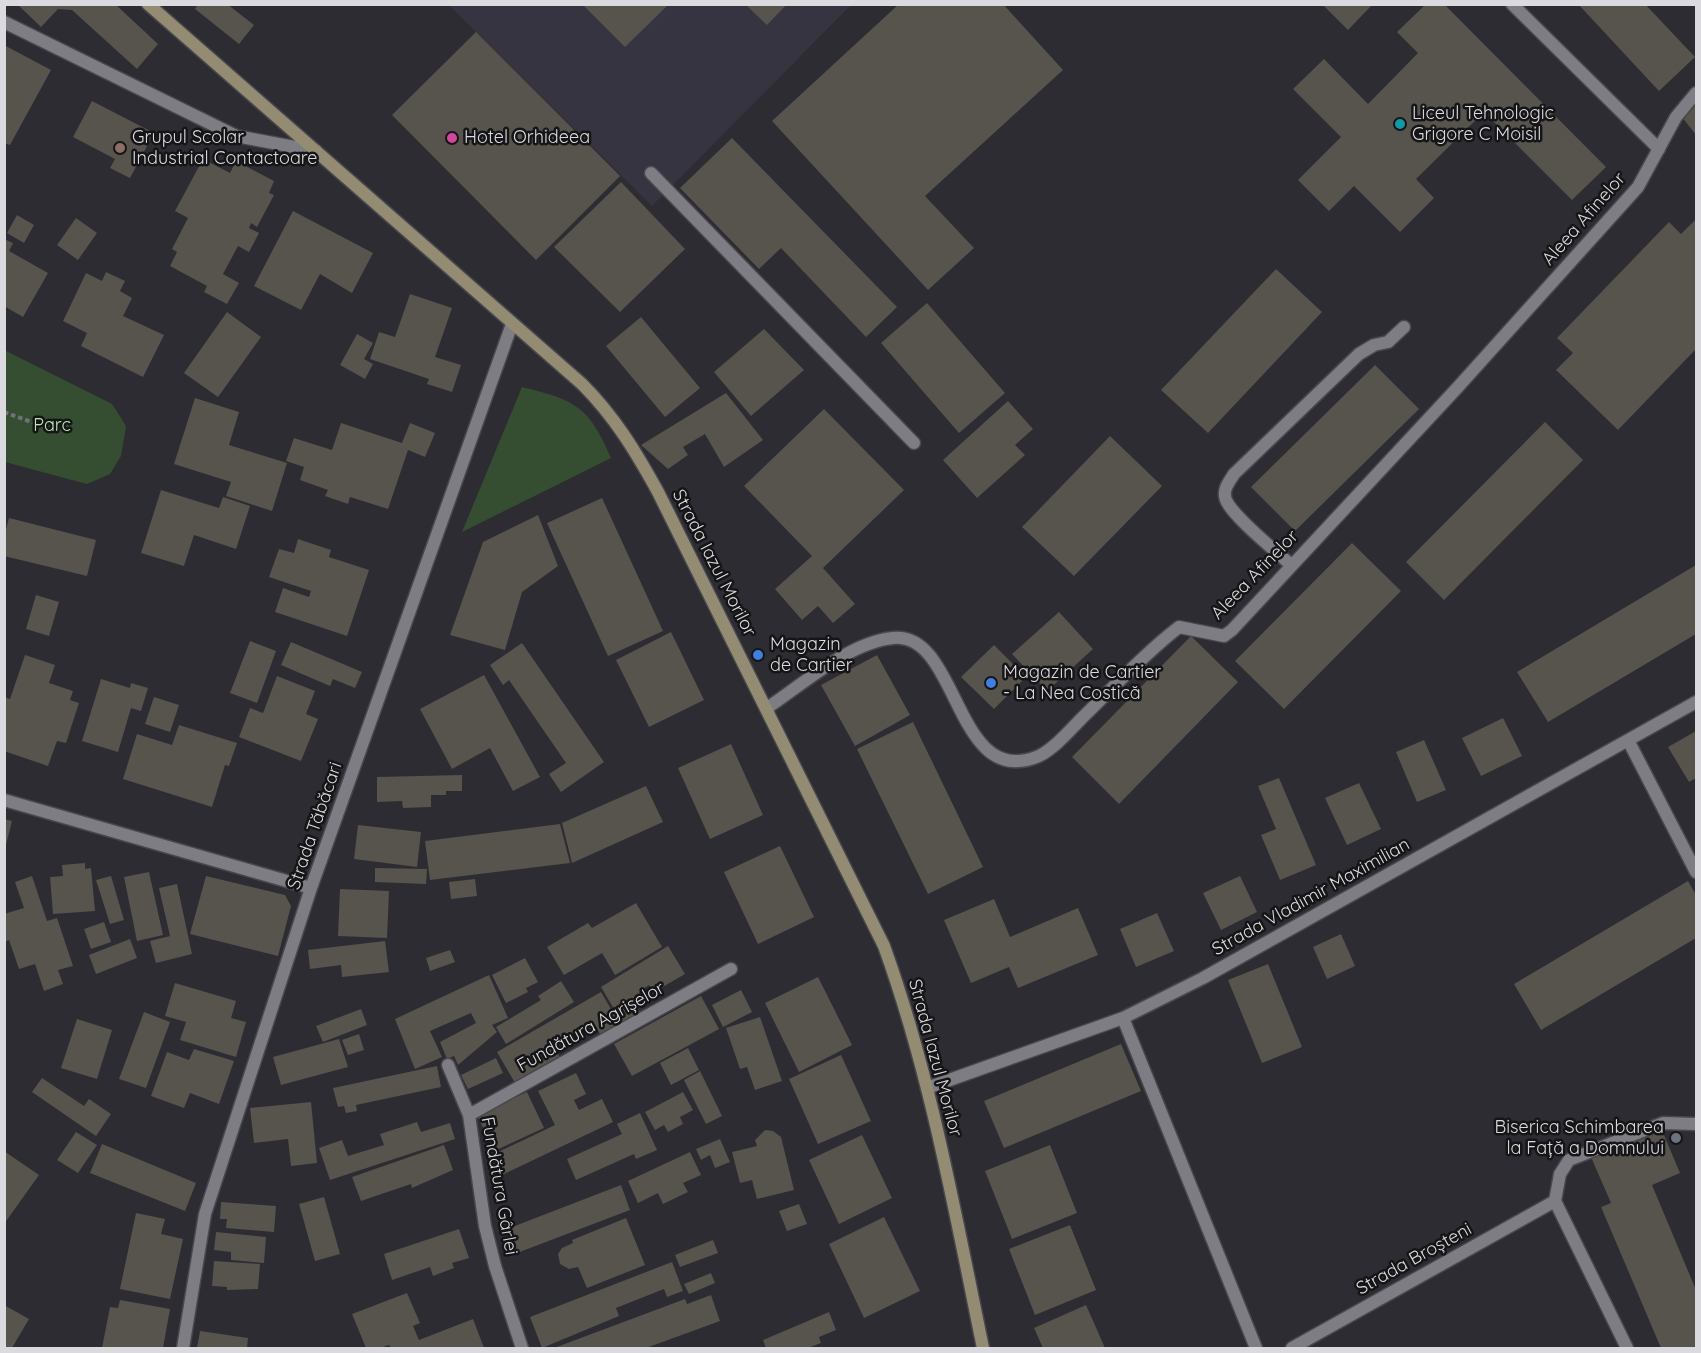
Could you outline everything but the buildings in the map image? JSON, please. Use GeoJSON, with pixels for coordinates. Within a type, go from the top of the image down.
{"type":"FeatureCollection","features":[{"type":"Feature","properties":{"kind":"street","name":"Strada Iazul Morilor"},"geometry":{"type":"LineString","coordinates":[[148,4],[582,384],[607,410],[626,435],[658,492],[884,946],[908,1012],[927,1088],[983,1348]]}},
{"type":"Feature","properties":{"kind":"street"},"geometry":{"type":"LineString","coordinates":[[1512,4],[1659,149]]}},
{"type":"Feature","properties":{"kind":"street"},"geometry":{"type":"LineString","coordinates":[[4,22],[236,136],[316,151]]}},
{"type":"Feature","properties":{"kind":"street","name":"Aleea Afinelor"},"geometry":{"type":"LineString","coordinates":[[767,708],[861,645],[895,637],[911,642],[928,653],[974,733],[995,758],[1016,763],[1040,755],[1063,737],[1162,640],[1179,627],[1224,636],[1458,387],[1638,187],[1677,117],[1696,93]]}},
{"type":"Feature","properties":{"kind":"street"},"geometry":{"type":"LineString","coordinates":[[651,173],[914,443]]}},
{"type":"Feature","properties":{"kind":"street","name":"Strada Tăbăcari"},"geometry":{"type":"LineString","coordinates":[[183,1348],[205,1214],[312,888],[512,324]]}},
{"type":"Feature","properties":{"kind":"street"},"geometry":{"type":"LineString","coordinates":[[1291,565],[1234,511],[1225,499],[1226,486],[1234,474],[1359,354],[1374,345],[1388,342],[1404,327]]}},
{"type":"Feature","properties":{"kind":"street","name":"Strada Vladimir Maximilian"},"geometry":{"type":"LineString","coordinates":[[927,1088],[1123,1018],[1203,978],[1629,742],[1696,702]]}},
{"type":"Feature","properties":{"kind":"street"},"geometry":{"type":"LineString","coordinates":[[1629,742],[1696,872]]}},
{"type":"Feature","properties":{"kind":"street"},"geometry":{"type":"LineString","coordinates":[[4,800],[312,888]]}},
{"type":"Feature","properties":{"kind":"street","name":"Fundătura Agrișelor"},"geometry":{"type":"LineString","coordinates":[[469,1116],[731,969]]}},
{"type":"Feature","properties":{"kind":"street"},"geometry":{"type":"LineString","coordinates":[[1123,1018],[1256,1348]]}},
{"type":"Feature","properties":{"kind":"street","name":"Fundătura Gârlei"},"geometry":{"type":"LineString","coordinates":[[448,1065],[469,1116],[485,1226],[495,1266],[522,1348]]}},
{"type":"Feature","properties":{"kind":"street"},"geometry":{"type":"LineString","coordinates":[[1627,1348],[1555,1201],[1560,1174],[1569,1160],[1663,1123],[1696,1124]]}},
{"type":"Feature","properties":{"kind":"street","name":"Strada Broșteni"},"geometry":{"type":"LineString","coordinates":[[1292,1348],[1555,1201]]}},
{"type":"Feature","properties":{"kind":"path"},"geometry":{"type":"LineString","coordinates":[[4,412],[45,427]]}},
{"type":"Feature","properties":{"kind":"shaded area"},"geometry":{"type":"Polygon","coordinates":[[[449,5],[851,5],[652,206],[449,5]]]}},
{"type":"Feature","properties":{"kind":"green space","name":"Parc"},"geometry":{"type":"Polygon","coordinates":[[[4,350],[112,404],[126,426],[121,456],[110,474],[87,484],[5,462],[4,350]]]}},
{"type":"Feature","properties":{"kind":"green space"},"geometry":{"type":"Polygon","coordinates":[[[522,387],[555,396],[578,408],[595,427],[611,458],[462,532],[522,387]]]}},
{"type":"Feature","properties":{"kind":"place","name":"Liceul Tehnologic Grigore C Moisil"},"geometry":{"type":"Point","coordinates":[1400,124]}},
{"type":"Feature","properties":{"kind":"place","name":"Hotel Orhideea"},"geometry":{"type":"Point","coordinates":[452,138]}},
{"type":"Feature","properties":{"kind":"place","name":"Grupul Scolar Industrial Contactoare"},"geometry":{"type":"Point","coordinates":[120,148]}},
{"type":"Feature","properties":{"kind":"place","name":"Magazin de Cartier"},"geometry":{"type":"Point","coordinates":[758,655]}},
{"type":"Feature","properties":{"kind":"place","name":"Magazin de Cartier - La Nea Costică"},"geometry":{"type":"Point","coordinates":[991,683]}},
{"type":"Feature","properties":{"kind":"place","name":"Biserica Schimbarea la Față a Domnului"},"geometry":{"type":"Point","coordinates":[1676,1138]}}]}
